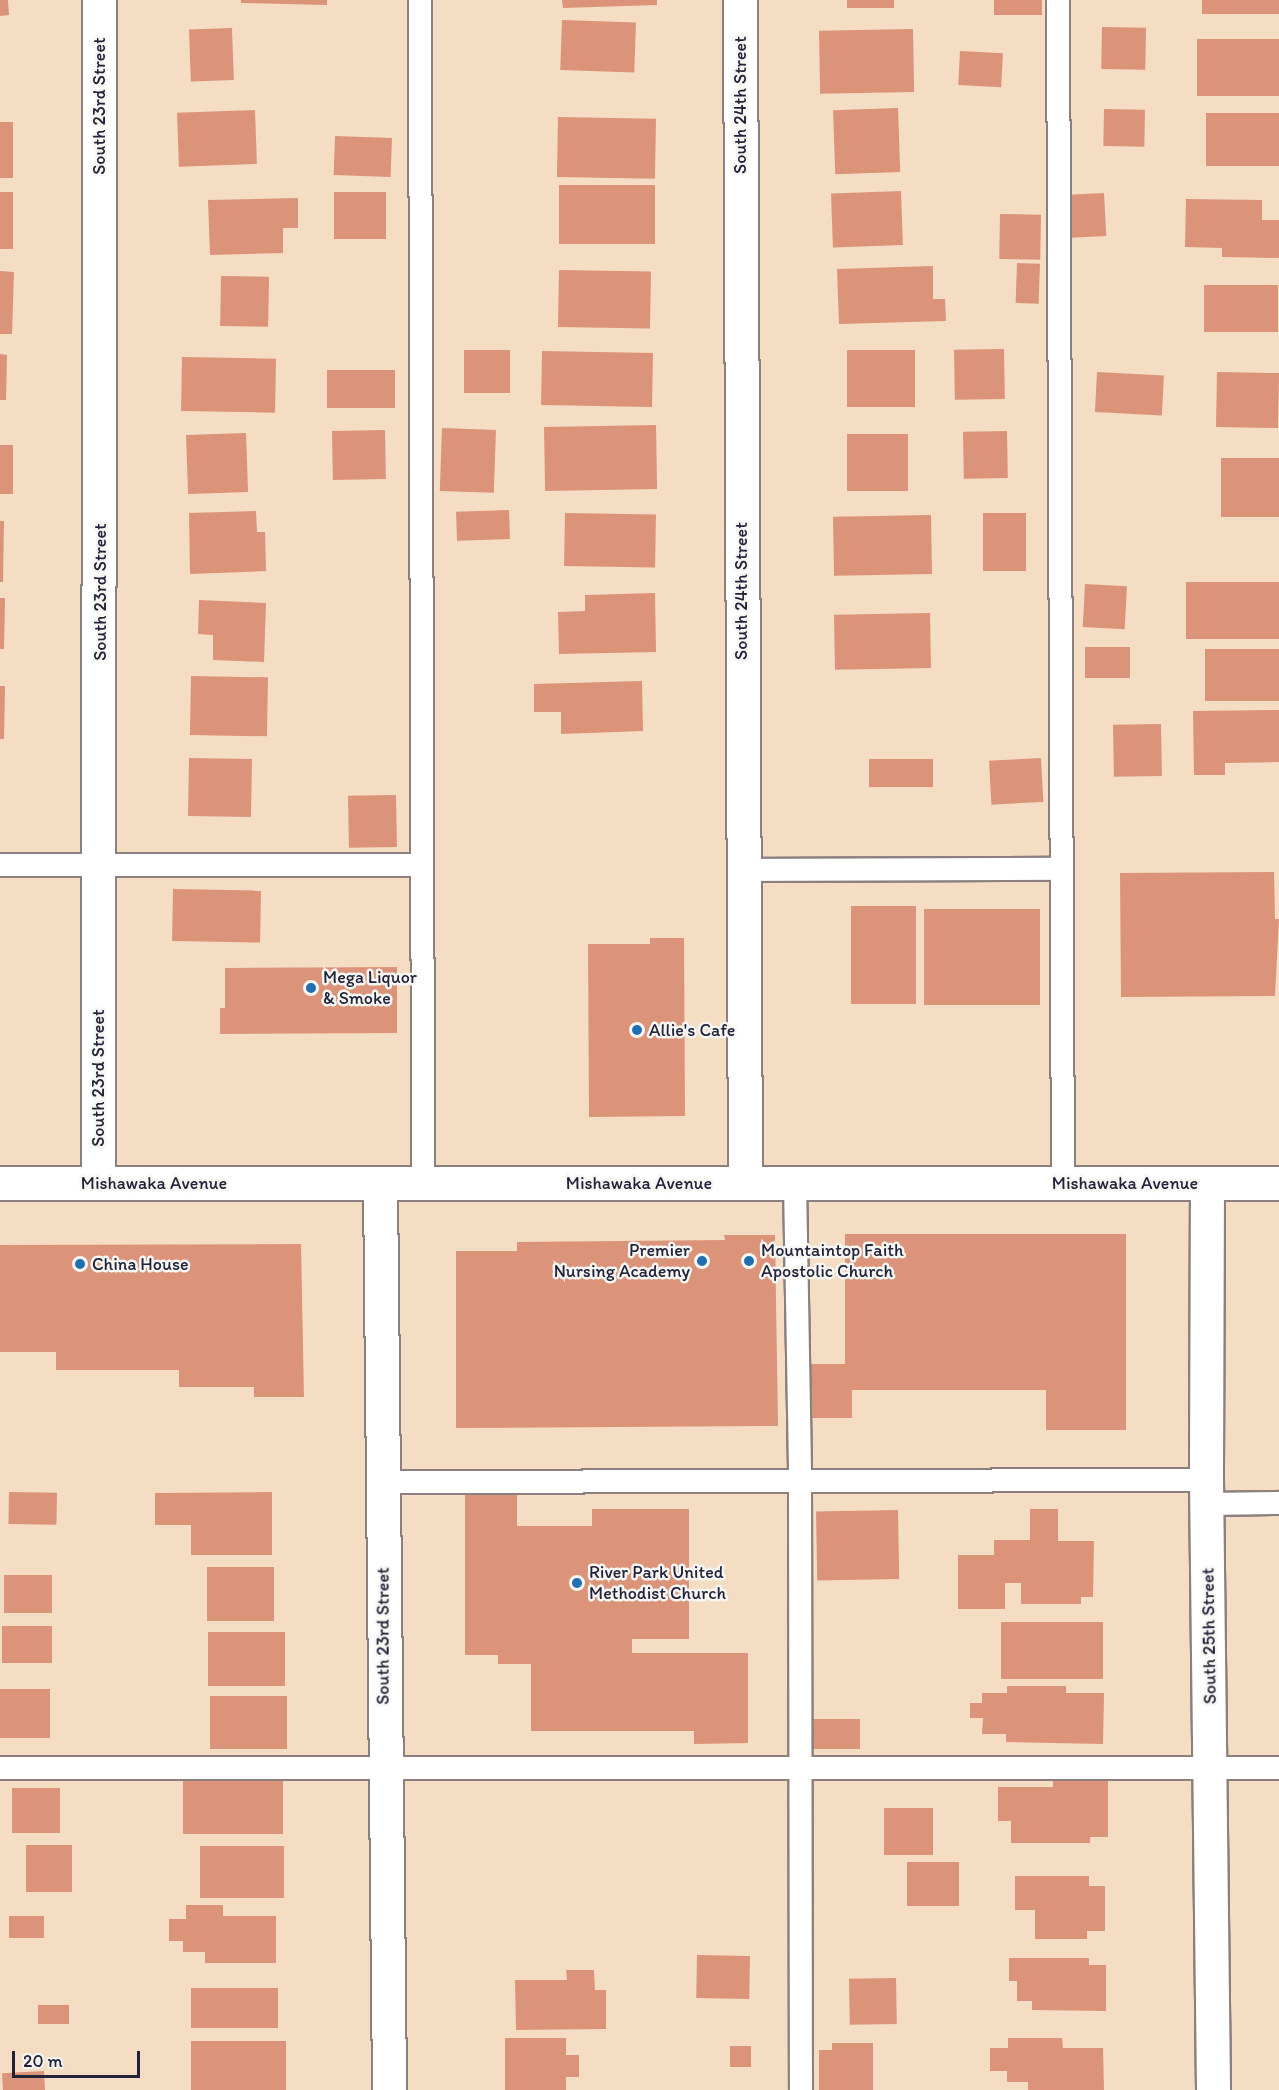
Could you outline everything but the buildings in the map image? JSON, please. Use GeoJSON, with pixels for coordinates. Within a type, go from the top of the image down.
{"type":"FeatureCollection","features":[{"type":"Feature","properties":{"kind":"street","name":"South 23rd Street"},"geometry":{"type":"LineString","coordinates":[[98,1184],[99,0]]}},
{"type":"Feature","properties":{"kind":"street","name":"South 24th Street"},"geometry":{"type":"LineString","coordinates":[[740,0],[745,1183]]}},
{"type":"Feature","properties":{"kind":"street","name":"South 23rd Street"},"geometry":{"type":"LineString","coordinates":[[380,1183],[383,1765],[389,2090]]}},
{"type":"Feature","properties":{"kind":"street","name":"South 25th Street"},"geometry":{"type":"LineString","coordinates":[[1207,1183],[1206,1492],[1213,2090]]}},
{"type":"Feature","properties":{"kind":"street","name":"Mishawaka Avenue"},"geometry":{"type":"LineString","coordinates":[[0,1184],[1279,1183]]}},
{"type":"Feature","properties":{"kind":"lane"},"geometry":{"type":"LineString","coordinates":[[420,0],[420,865],[423,1183]]}},
{"type":"Feature","properties":{"kind":"lane"},"geometry":{"type":"LineString","coordinates":[[1058,0],[1063,1183]]}},
{"type":"Feature","properties":{"kind":"lane"},"geometry":{"type":"LineString","coordinates":[[0,865],[420,865]]}},
{"type":"Feature","properties":{"kind":"lane"},"geometry":{"type":"LineString","coordinates":[[743,870],[1061,869]]}},
{"type":"Feature","properties":{"kind":"lane"},"geometry":{"type":"LineString","coordinates":[[795,1183],[800,1483],[801,2090]]}},
{"type":"Feature","properties":{"kind":"lane"},"geometry":{"type":"LineString","coordinates":[[382,1482],[800,1483],[1206,1492],[1279,1503]]}},
{"type":"Feature","properties":{"kind":"lane"},"geometry":{"type":"LineString","coordinates":[[0,1768],[383,1765],[801,1770],[1279,1768]]}},
{"type":"Feature","properties":{"kind":"place","name":"Mega Liquor & Smoke"},"geometry":{"type":"Point","coordinates":[311,988]}},
{"type":"Feature","properties":{"kind":"place","name":"Allie's Cafe"},"geometry":{"type":"Point","coordinates":[637,1030]}},
{"type":"Feature","properties":{"kind":"place","name":"Premier Nursing Academy"},"geometry":{"type":"Point","coordinates":[702,1261]}},
{"type":"Feature","properties":{"kind":"place","name":"Mountaintop Faith Apostolic Church"},"geometry":{"type":"Point","coordinates":[749,1261]}},
{"type":"Feature","properties":{"kind":"place","name":"China House"},"geometry":{"type":"Point","coordinates":[80,1264]}},
{"type":"Feature","properties":{"kind":"place","name":"River Park United Methodist Church"},"geometry":{"type":"Point","coordinates":[577,1583]}}]}
